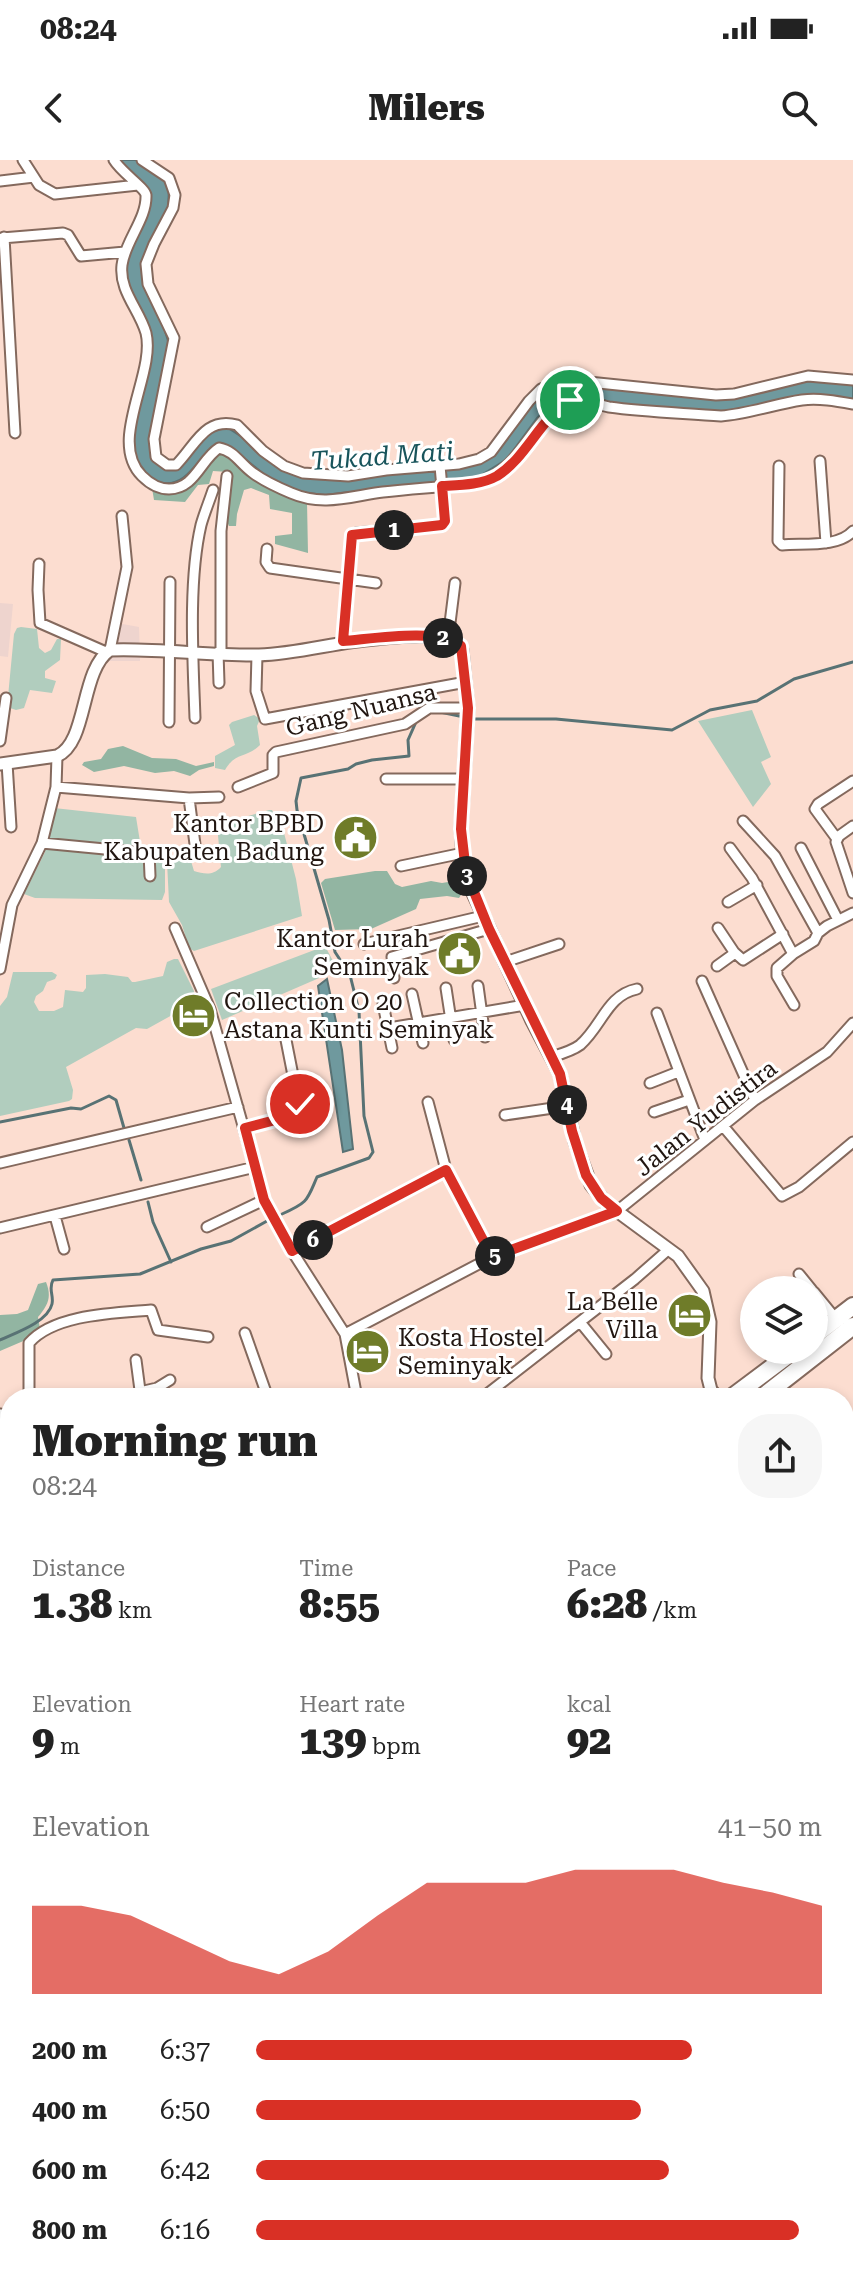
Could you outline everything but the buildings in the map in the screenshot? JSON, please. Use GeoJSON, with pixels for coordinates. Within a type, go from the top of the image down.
{"type":"FeatureCollection","features":[{"type":"Feature","properties":{"kind":"highway"},"geometry":{"type":"LineString","coordinates":[[828,1325],[853,1306]]}},
{"type":"Feature","properties":{"kind":"highway"},"geometry":{"type":"LineString","coordinates":[[774,1388],[853,1326]]}},
{"type":"Feature","properties":{"kind":"highway"},"geometry":{"type":"LineString","coordinates":[[744,1388],[776,1364]]}},
{"type":"Feature","properties":{"kind":"street"},"geometry":{"type":"LineString","coordinates":[[23,160],[43,189],[55,194],[139,185]]}},
{"type":"Feature","properties":{"kind":"street"},"geometry":{"type":"LineString","coordinates":[[114,160],[125,176],[146,193],[144,212],[125,252],[123,279],[127,295],[147,335],[144,370],[133,414],[131,453],[134,466],[149,482],[167,489],[188,482],[211,453],[219,448],[231,451],[253,473],[267,481],[312,499],[342,500],[382,492],[482,482],[497,476],[520,454],[556,409],[570,400],[609,407],[721,416],[801,400],[853,404]]}},
{"type":"Feature","properties":{"kind":"street"},"geometry":{"type":"LineString","coordinates":[[142,160],[169,178],[175,195],[173,208],[146,264],[148,284],[174,338],[154,439],[154,451],[159,460],[167,465],[176,465],[202,431],[231,423],[273,458],[303,473],[348,476],[479,459],[491,452],[541,389],[569,380],[716,395],[734,394],[808,376],[853,380]]}},
{"type":"Feature","properties":{"kind":"street"},"geometry":{"type":"LineString","coordinates":[[0,181],[34,177]]}},
{"type":"Feature","properties":{"kind":"street"},"geometry":{"type":"LineString","coordinates":[[15,433],[2,238],[63,233],[68,235],[81,256],[125,252]]}},
{"type":"Feature","properties":{"kind":"street"},"geometry":{"type":"LineString","coordinates":[[820,461],[826,543]]}},
{"type":"Feature","properties":{"kind":"street"},"geometry":{"type":"LineString","coordinates":[[343,641],[352,535],[442,525],[445,521],[440,466]]}},
{"type":"Feature","properties":{"kind":"street"},"geometry":{"type":"LineString","coordinates":[[779,466],[778,541],[782,545],[826,543],[847,538],[853,531]]}},
{"type":"Feature","properties":{"kind":"street"},"geometry":{"type":"LineString","coordinates":[[219,683],[221,531],[227,476]]}},
{"type":"Feature","properties":{"kind":"street"},"geometry":{"type":"LineString","coordinates":[[195,718],[196,552],[201,523],[213,490]]}},
{"type":"Feature","properties":{"kind":"street"},"geometry":{"type":"LineString","coordinates":[[11,827],[3,764],[57,756],[69,747],[94,675],[108,651],[127,567],[122,516]]}},
{"type":"Feature","properties":{"kind":"street"},"geometry":{"type":"LineString","coordinates":[[267,549],[266,562],[270,568],[376,583]]}},
{"type":"Feature","properties":{"kind":"street"},"geometry":{"type":"LineString","coordinates":[[39,564],[40,623],[108,651],[257,655],[343,641],[407,636],[453,641],[462,650],[468,708],[463,779],[463,853],[472,891],[560,1074],[575,1142],[586,1175],[601,1198],[669,1249],[692,1272],[708,1307],[710,1388]]}},
{"type":"Feature","properties":{"kind":"street"},"geometry":{"type":"LineString","coordinates":[[169,722],[170,582]]}},
{"type":"Feature","properties":{"kind":"street"},"geometry":{"type":"LineString","coordinates":[[453,641],[455,583]]}},
{"type":"Feature","properties":{"kind":"street"},"geometry":{"type":"LineString","coordinates":[[257,655],[256,691],[265,719],[466,682]]}},
{"type":"Feature","properties":{"kind":"street"},"geometry":{"type":"LineString","coordinates":[[0,741],[6,698]]}},
{"type":"Feature","properties":{"kind":"street","name":"Gang Nuansa"},"geometry":{"type":"LineString","coordinates":[[238,787],[273,773],[273,755],[276,752],[405,724],[429,708],[468,708]]}},
{"type":"Feature","properties":{"kind":"street"},"geometry":{"type":"LineString","coordinates":[[0,969],[12,905],[42,843],[56,787],[57,756]]}},
{"type":"Feature","properties":{"kind":"street"},"geometry":{"type":"LineString","coordinates":[[386,779],[463,779]]}},
{"type":"Feature","properties":{"kind":"street"},"geometry":{"type":"LineString","coordinates":[[853,781],[816,806],[816,811],[837,839],[853,893]]}},
{"type":"Feature","properties":{"kind":"street"},"geometry":{"type":"LineString","coordinates":[[56,787],[189,798],[219,797]]}},
{"type":"Feature","properties":{"kind":"street"},"geometry":{"type":"LineString","coordinates":[[189,798],[196,852]]}},
{"type":"Feature","properties":{"kind":"street"},"geometry":{"type":"LineString","coordinates":[[743,821],[775,856],[818,933]]}},
{"type":"Feature","properties":{"kind":"street"},"geometry":{"type":"LineString","coordinates":[[837,839],[853,826]]}},
{"type":"Feature","properties":{"kind":"street"},"geometry":{"type":"LineString","coordinates":[[42,843],[153,853],[150,876]]}},
{"type":"Feature","properties":{"kind":"street"},"geometry":{"type":"LineString","coordinates":[[730,848],[757,885],[793,954]]}},
{"type":"Feature","properties":{"kind":"street"},"geometry":{"type":"LineString","coordinates":[[801,848],[838,920]]}},
{"type":"Feature","properties":{"kind":"street"},"geometry":{"type":"LineString","coordinates":[[401,866],[463,853]]}},
{"type":"Feature","properties":{"kind":"street"},"geometry":{"type":"LineString","coordinates":[[728,902],[757,885]]}},
{"type":"Feature","properties":{"kind":"street"},"geometry":{"type":"LineString","coordinates":[[794,1005],[775,971],[793,954],[814,941],[818,933],[853,913]]}},
{"type":"Feature","properties":{"kind":"street"},"geometry":{"type":"LineString","coordinates":[[364,944],[483,916]]}},
{"type":"Feature","properties":{"kind":"street"},"geometry":{"type":"LineString","coordinates":[[175,928],[210,1009],[264,1200],[292,1251],[345,1334],[355,1388]]}},
{"type":"Feature","properties":{"kind":"street"},"geometry":{"type":"LineString","coordinates":[[718,928],[743,960],[783,934]]}},
{"type":"Feature","properties":{"kind":"street"},"geometry":{"type":"LineString","coordinates":[[394,978],[392,957],[489,929]]}},
{"type":"Feature","properties":{"kind":"street"},"geometry":{"type":"LineString","coordinates":[[505,962],[559,944]]}},
{"type":"Feature","properties":{"kind":"street"},"geometry":{"type":"LineString","coordinates":[[717,966],[735,953]]}},
{"type":"Feature","properties":{"kind":"street"},"geometry":{"type":"LineString","coordinates":[[702,981],[755,1100]]}},
{"type":"Feature","properties":{"kind":"street"},"geometry":{"type":"LineString","coordinates":[[478,986],[485,1037]]}},
{"type":"Feature","properties":{"kind":"street"},"geometry":{"type":"LineString","coordinates":[[446,988],[454,1040]]}},
{"type":"Feature","properties":{"kind":"street"},"geometry":{"type":"LineString","coordinates":[[551,1057],[578,1047],[616,997],[637,989]]}},
{"type":"Feature","properties":{"kind":"street"},"geometry":{"type":"LineString","coordinates":[[412,994],[423,1043]]}},
{"type":"Feature","properties":{"kind":"street"},"geometry":{"type":"LineString","coordinates":[[383,1004],[392,1048]]}},
{"type":"Feature","properties":{"kind":"street"},"geometry":{"type":"LineString","coordinates":[[389,1028],[525,1005]]}},
{"type":"Feature","properties":{"kind":"street"},"geometry":{"type":"LineString","coordinates":[[657,1013],[705,1140]]}},
{"type":"Feature","properties":{"kind":"street","name":"Jalan Yudistira"},"geometry":{"type":"LineString","coordinates":[[345,1334],[492,1257],[617,1211],[755,1100],[827,1052],[853,1023]]}},
{"type":"Feature","properties":{"kind":"street"},"geometry":{"type":"LineString","coordinates":[[245,1128],[300,1111],[285,1035]]}},
{"type":"Feature","properties":{"kind":"street"},"geometry":{"type":"LineString","coordinates":[[650,1083],[678,1072]]}},
{"type":"Feature","properties":{"kind":"street"},"geometry":{"type":"LineString","coordinates":[[654,1112],[689,1100]]}},
{"type":"Feature","properties":{"kind":"street"},"geometry":{"type":"LineString","coordinates":[[428,1102],[446,1170],[492,1257]]}},
{"type":"Feature","properties":{"kind":"street"},"geometry":{"type":"LineString","coordinates":[[505,1115],[567,1106]]}},
{"type":"Feature","properties":{"kind":"street"},"geometry":{"type":"LineString","coordinates":[[0,1163],[238,1107]]}},
{"type":"Feature","properties":{"kind":"street"},"geometry":{"type":"LineString","coordinates":[[723,1126],[782,1196],[799,1187],[853,1142]]}},
{"type":"Feature","properties":{"kind":"street"},"geometry":{"type":"LineString","coordinates":[[0,1228],[255,1167]]}},
{"type":"Feature","properties":{"kind":"street"},"geometry":{"type":"LineString","coordinates":[[292,1251],[446,1170]]}},
{"type":"Feature","properties":{"kind":"street"},"geometry":{"type":"LineString","coordinates":[[207,1227],[264,1200]]}},
{"type":"Feature","properties":{"kind":"street"},"geometry":{"type":"LineString","coordinates":[[55,1216],[64,1249]]}},
{"type":"Feature","properties":{"kind":"street"},"geometry":{"type":"LineString","coordinates":[[495,1388],[669,1249]]}},
{"type":"Feature","properties":{"kind":"street"},"geometry":{"type":"LineString","coordinates":[[828,1309],[836,1319]]}},
{"type":"Feature","properties":{"kind":"street"},"geometry":{"type":"LineString","coordinates":[[29,1388],[29,1343],[71,1319],[151,1310],[158,1330],[208,1337]]}},
{"type":"Feature","properties":{"kind":"street"},"geometry":{"type":"LineString","coordinates":[[580,1322],[606,1354]]}},
{"type":"Feature","properties":{"kind":"street"},"geometry":{"type":"LineString","coordinates":[[245,1333],[264,1388]]}},
{"type":"Feature","properties":{"kind":"street"},"geometry":{"type":"LineString","coordinates":[[136,1360],[139,1388]]}},
{"type":"Feature","properties":{"kind":"street"},"geometry":{"type":"LineString","coordinates":[[157,1388],[170,1380]]}},
{"type":"Feature","properties":{"kind":"shaded area"},"geometry":{"type":"Polygon","coordinates":[[[0,603],[13,604],[8,657],[0,656],[0,603]]]}},
{"type":"Feature","properties":{"kind":"shaded area"},"geometry":{"type":"Polygon","coordinates":[[[117,623],[139,627],[140,661],[106,661],[117,623]]]}},
{"type":"Feature","properties":{"kind":"green space"},"geometry":{"type":"Polygon","coordinates":[[[220,452],[307,502],[308,553],[275,544],[275,536],[292,534],[292,513],[270,509],[269,495],[251,488],[244,490],[236,526],[229,526],[227,513],[231,485],[228,472],[213,471],[209,484],[198,485],[185,502],[154,500],[152,488],[175,490],[220,452]]]}},
{"type":"Feature","properties":{"kind":"green space"},"geometry":{"type":"Polygon","coordinates":[[[21,627],[37,629],[39,648],[45,653],[51,650],[57,639],[61,639],[60,660],[45,671],[45,678],[56,681],[52,693],[30,690],[24,708],[16,710],[7,707],[14,634],[21,627]]]}},
{"type":"Feature","properties":{"kind":"green space"},"geometry":{"type":"Polygon","coordinates":[[[752,710],[771,757],[761,762],[771,784],[753,807],[698,721],[752,710]]]}},
{"type":"Feature","properties":{"kind":"green space"},"geometry":{"type":"Polygon","coordinates":[[[254,715],[260,719],[257,726],[260,745],[237,757],[225,770],[215,768],[215,756],[235,745],[229,725],[254,715]]]}},
{"type":"Feature","properties":{"kind":"green space"},"geometry":{"type":"Polygon","coordinates":[[[123,746],[152,758],[176,759],[196,766],[214,762],[214,766],[190,776],[174,771],[155,773],[124,766],[94,772],[82,765],[101,759],[108,749],[123,746]]]}},
{"type":"Feature","properties":{"kind":"green space"},"geometry":{"type":"Polygon","coordinates":[[[54,808],[136,817],[141,848],[163,855],[165,859],[165,892],[162,900],[35,898],[24,894],[45,852],[54,808]]]}},
{"type":"Feature","properties":{"kind":"green space"},"geometry":{"type":"Polygon","coordinates":[[[272,810],[283,829],[302,916],[194,951],[189,948],[182,925],[169,902],[167,862],[179,853],[188,851],[194,871],[215,872],[221,867],[217,825],[272,810]]]}},
{"type":"Feature","properties":{"kind":"green space"},"geometry":{"type":"Polygon","coordinates":[[[387,871],[395,884],[402,887],[431,881],[454,881],[461,895],[459,898],[420,899],[416,909],[371,929],[335,930],[321,883],[325,879],[387,871]]]}},
{"type":"Feature","properties":{"kind":"green space"},"geometry":{"type":"Polygon","coordinates":[[[325,946],[333,961],[333,972],[222,1020],[211,989],[325,946]]]}},
{"type":"Feature","properties":{"kind":"green space"},"geometry":{"type":"Polygon","coordinates":[[[178,959],[194,995],[174,1014],[147,1029],[136,1028],[66,1067],[73,1090],[69,1101],[0,1116],[0,1006],[7,997],[13,972],[52,972],[57,975],[47,982],[34,1002],[39,1011],[54,1011],[63,1007],[65,990],[83,992],[86,975],[128,977],[135,982],[163,976],[167,962],[178,959]]]}},
{"type":"Feature","properties":{"kind":"green space"},"geometry":{"type":"Polygon","coordinates":[[[46,1282],[49,1297],[38,1317],[40,1329],[28,1339],[0,1351],[0,1315],[28,1310],[38,1284],[46,1282]]]}},
{"type":"Feature","properties":{"kind":"water"},"geometry":{"type":"Polygon","coordinates":[[[116,160],[136,160],[161,176],[169,189],[168,209],[144,264],[169,344],[149,439],[154,461],[166,470],[172,469],[210,430],[228,428],[301,475],[455,467],[495,451],[539,392],[562,382],[697,396],[803,381],[853,383],[853,399],[822,397],[727,413],[615,405],[593,395],[567,395],[557,399],[537,418],[507,459],[478,477],[325,495],[299,492],[271,480],[222,443],[207,452],[181,479],[164,483],[145,477],[135,465],[132,447],[148,364],[148,349],[129,295],[125,272],[128,253],[150,199],[116,160]]]}},
{"type":"Feature","properties":{"kind":"water"},"geometry":{"type":"Polygon","coordinates":[[[327,979],[342,1050],[353,1149],[343,1152],[318,986],[327,979]]]}},
{"type":"Feature","properties":{"kind":"waterway"},"geometry":{"type":"LineString","coordinates":[[471,719],[556,719],[672,730],[710,710],[757,701],[794,679],[853,662]]}},
{"type":"Feature","properties":{"kind":"waterway"},"geometry":{"type":"LineString","coordinates":[[440,712],[464,717]]}},
{"type":"Feature","properties":{"kind":"waterway"},"geometry":{"type":"LineString","coordinates":[[282,1214],[306,1200],[317,1177],[369,1158],[373,1152],[364,1116],[359,1011],[350,975],[335,952],[329,920],[297,810],[301,778],[348,769],[372,760],[409,756],[408,740],[416,722]]}},
{"type":"Feature","properties":{"kind":"waterway"},"geometry":{"type":"LineString","coordinates":[[0,1122],[71,1108],[81,1109],[109,1096],[116,1100],[124,1128]]}},
{"type":"Feature","properties":{"kind":"waterway"},"geometry":{"type":"LineString","coordinates":[[129,1140],[141,1180]]}},
{"type":"Feature","properties":{"kind":"waterway"},"geometry":{"type":"LineString","coordinates":[[148,1202],[153,1222],[171,1262]]}},
{"type":"Feature","properties":{"kind":"waterway"},"geometry":{"type":"LineString","coordinates":[[0,1340],[44,1316],[52,1304],[53,1280],[140,1274],[201,1249],[231,1241],[267,1221]]}},
{"type":"Feature","properties":{"kind":"place","name":"Kantor BPBD Kabupaten Badung"},"geometry":{"type":"Point","coordinates":[355,838]}},
{"type":"Feature","properties":{"kind":"place","name":"Kantor Lurah Seminyak"},"geometry":{"type":"Point","coordinates":[460,953]}},
{"type":"Feature","properties":{"kind":"place","name":"Collection O 20 Astana Kunti Seminyak"},"geometry":{"type":"Point","coordinates":[193,1016]}},
{"type":"Feature","properties":{"kind":"place","name":"La Belle Villa"},"geometry":{"type":"Point","coordinates":[689,1316]}},
{"type":"Feature","properties":{"kind":"place","name":"Kosta Hostel Seminyak"},"geometry":{"type":"Point","coordinates":[367,1352]}},
{"type":"Feature","properties":{"kind":"route"},"geometry":{"type":"LineString","coordinates":[[300,1104],[298,1114],[245,1128],[264,1200],[292,1251],[446,1170],[492,1257],[617,1211],[601,1198],[586,1175],[572,1131],[560,1074],[489,929],[466,872],[461,803],[468,708],[461,646],[448,639],[407,636],[343,641],[352,535],[439,527],[445,521],[442,486],[482,482],[497,476],[520,454],[556,409],[570,400]]}},
{"type":"Feature","properties":{"kind":"water label","name":"Tukad Mati"},"geometry":{"type":"Point","coordinates":[382,456]}}]}
